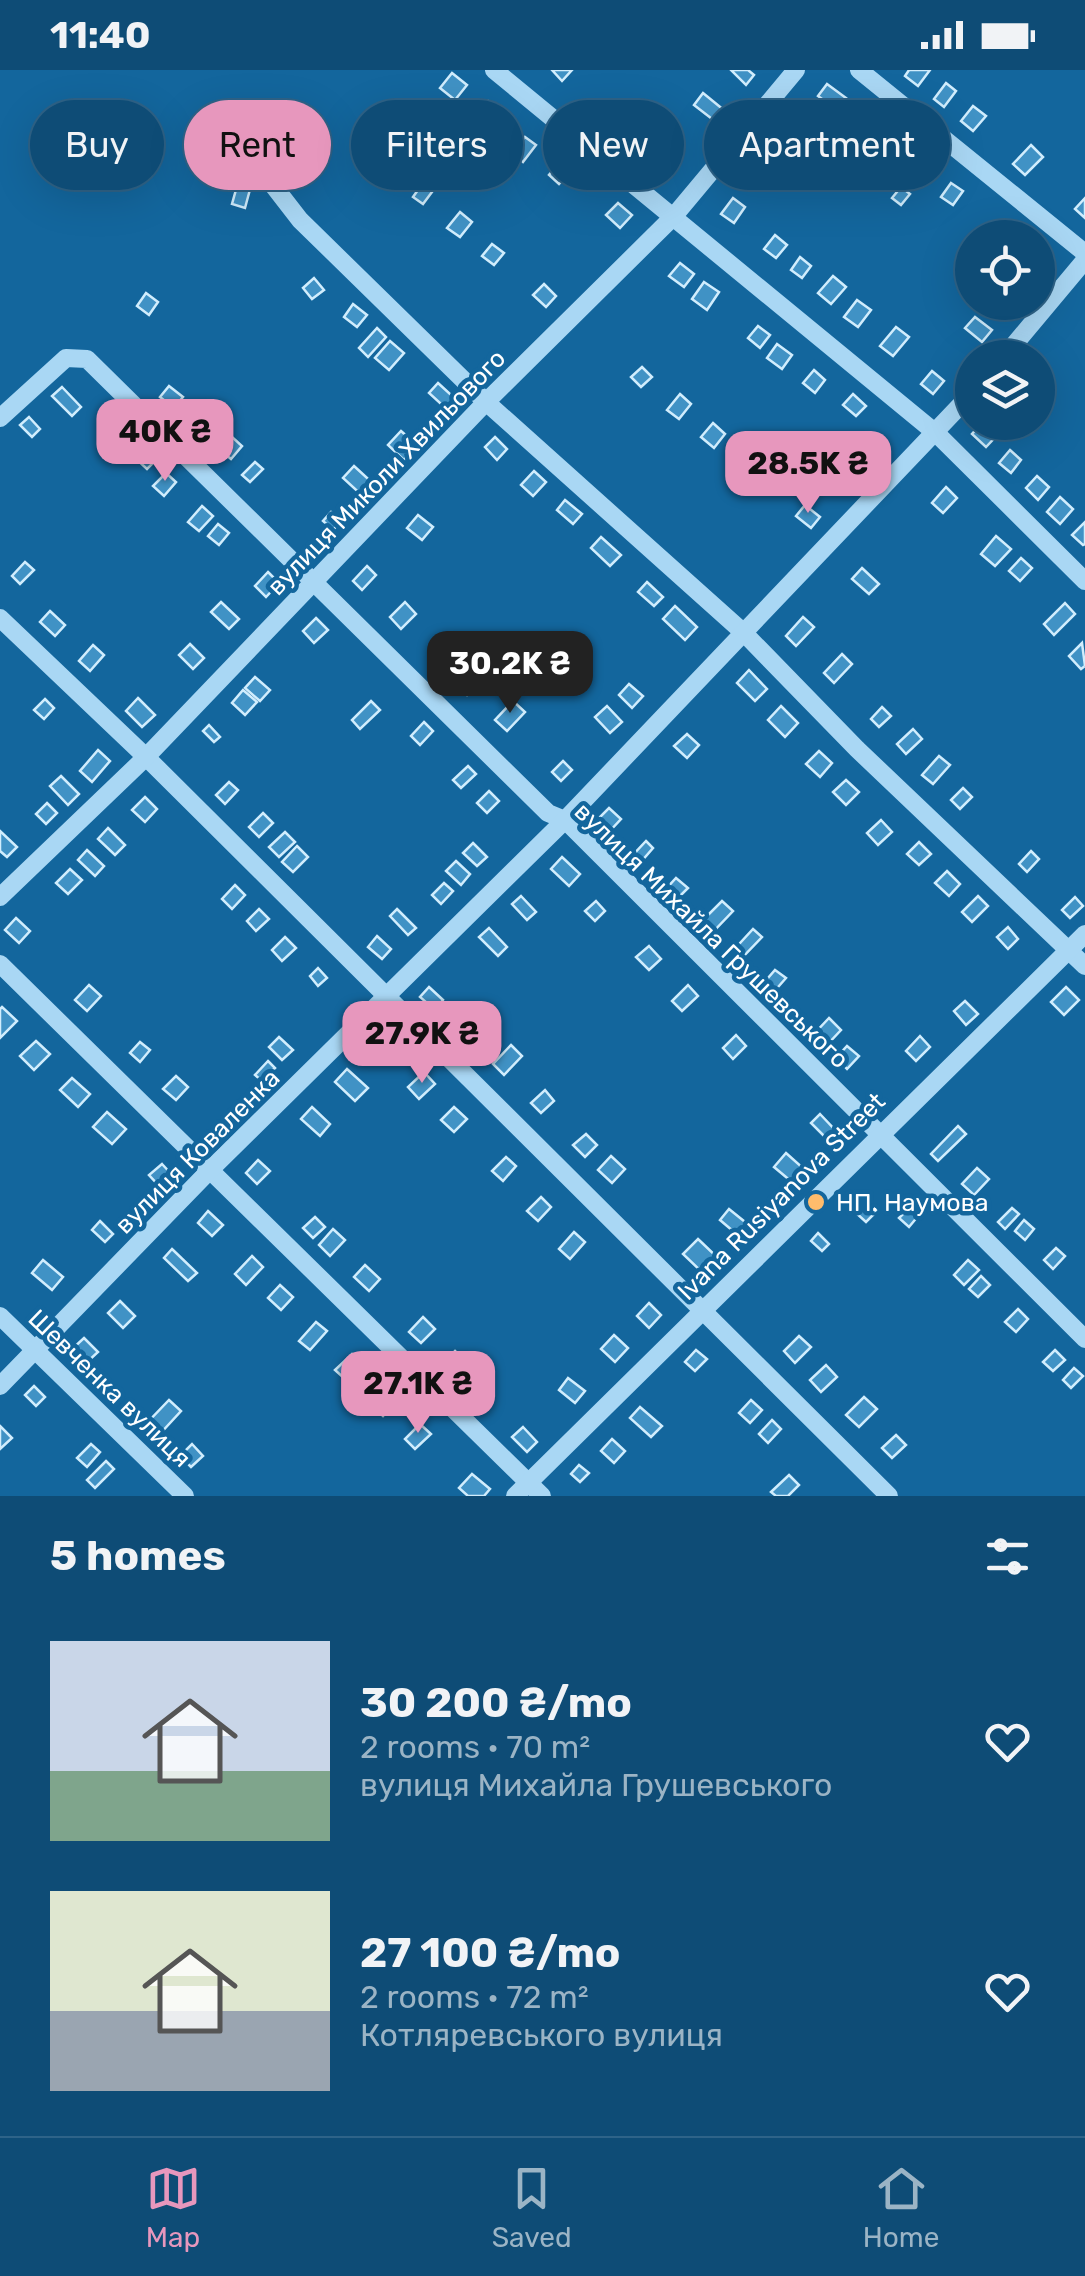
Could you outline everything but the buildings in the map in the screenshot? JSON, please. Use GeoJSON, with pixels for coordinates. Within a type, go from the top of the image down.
{"type":"FeatureCollection","features":[{"type":"Feature","properties":{"kind":"street"},"geometry":{"type":"LineString","coordinates":[[494,70],[937,434],[1085,582]]}},
{"type":"Feature","properties":{"kind":"street","name":"вулиця Миколи Хвильового"},"geometry":{"type":"LineString","coordinates":[[0,897],[146,757],[486,402],[674,216],[796,70]]}},
{"type":"Feature","properties":{"kind":"street"},"geometry":{"type":"LineString","coordinates":[[859,70],[1085,257],[1017,340]]}},
{"type":"Feature","properties":{"kind":"street"},"geometry":{"type":"LineString","coordinates":[[277,190],[300,220],[486,402],[744,633],[857,748],[1085,966]]}},
{"type":"Feature","properties":{"kind":"street","name":"вулиця Михайла Грушевського"},"geometry":{"type":"LineString","coordinates":[[0,418],[66,358],[86,359],[548,812],[565,820],[1085,1339]]}},
{"type":"Feature","properties":{"kind":"street","name":"вулиця Коваленка"},"geometry":{"type":"LineString","coordinates":[[0,1386],[210,1170],[390,998],[565,820],[955,413]]}},
{"type":"Feature","properties":{"kind":"street"},"geometry":{"type":"LineString","coordinates":[[0,618],[146,757],[889,1496]]}},
{"type":"Feature","properties":{"kind":"street","name":"Ivana Rusiyanova Street"},"geometry":{"type":"LineString","coordinates":[[528,1492],[702,1309],[1085,934]]}},
{"type":"Feature","properties":{"kind":"street"},"geometry":{"type":"LineString","coordinates":[[0,964],[528,1492]]}},
{"type":"Feature","properties":{"kind":"street","name":"Шевченка вулиця"},"geometry":{"type":"LineString","coordinates":[[0,1316],[184,1496]]}},
{"type":"Feature","properties":{"kind":"place","name":"НП. Наумова"},"geometry":{"type":"Point","coordinates":[816,1202]}}]}
